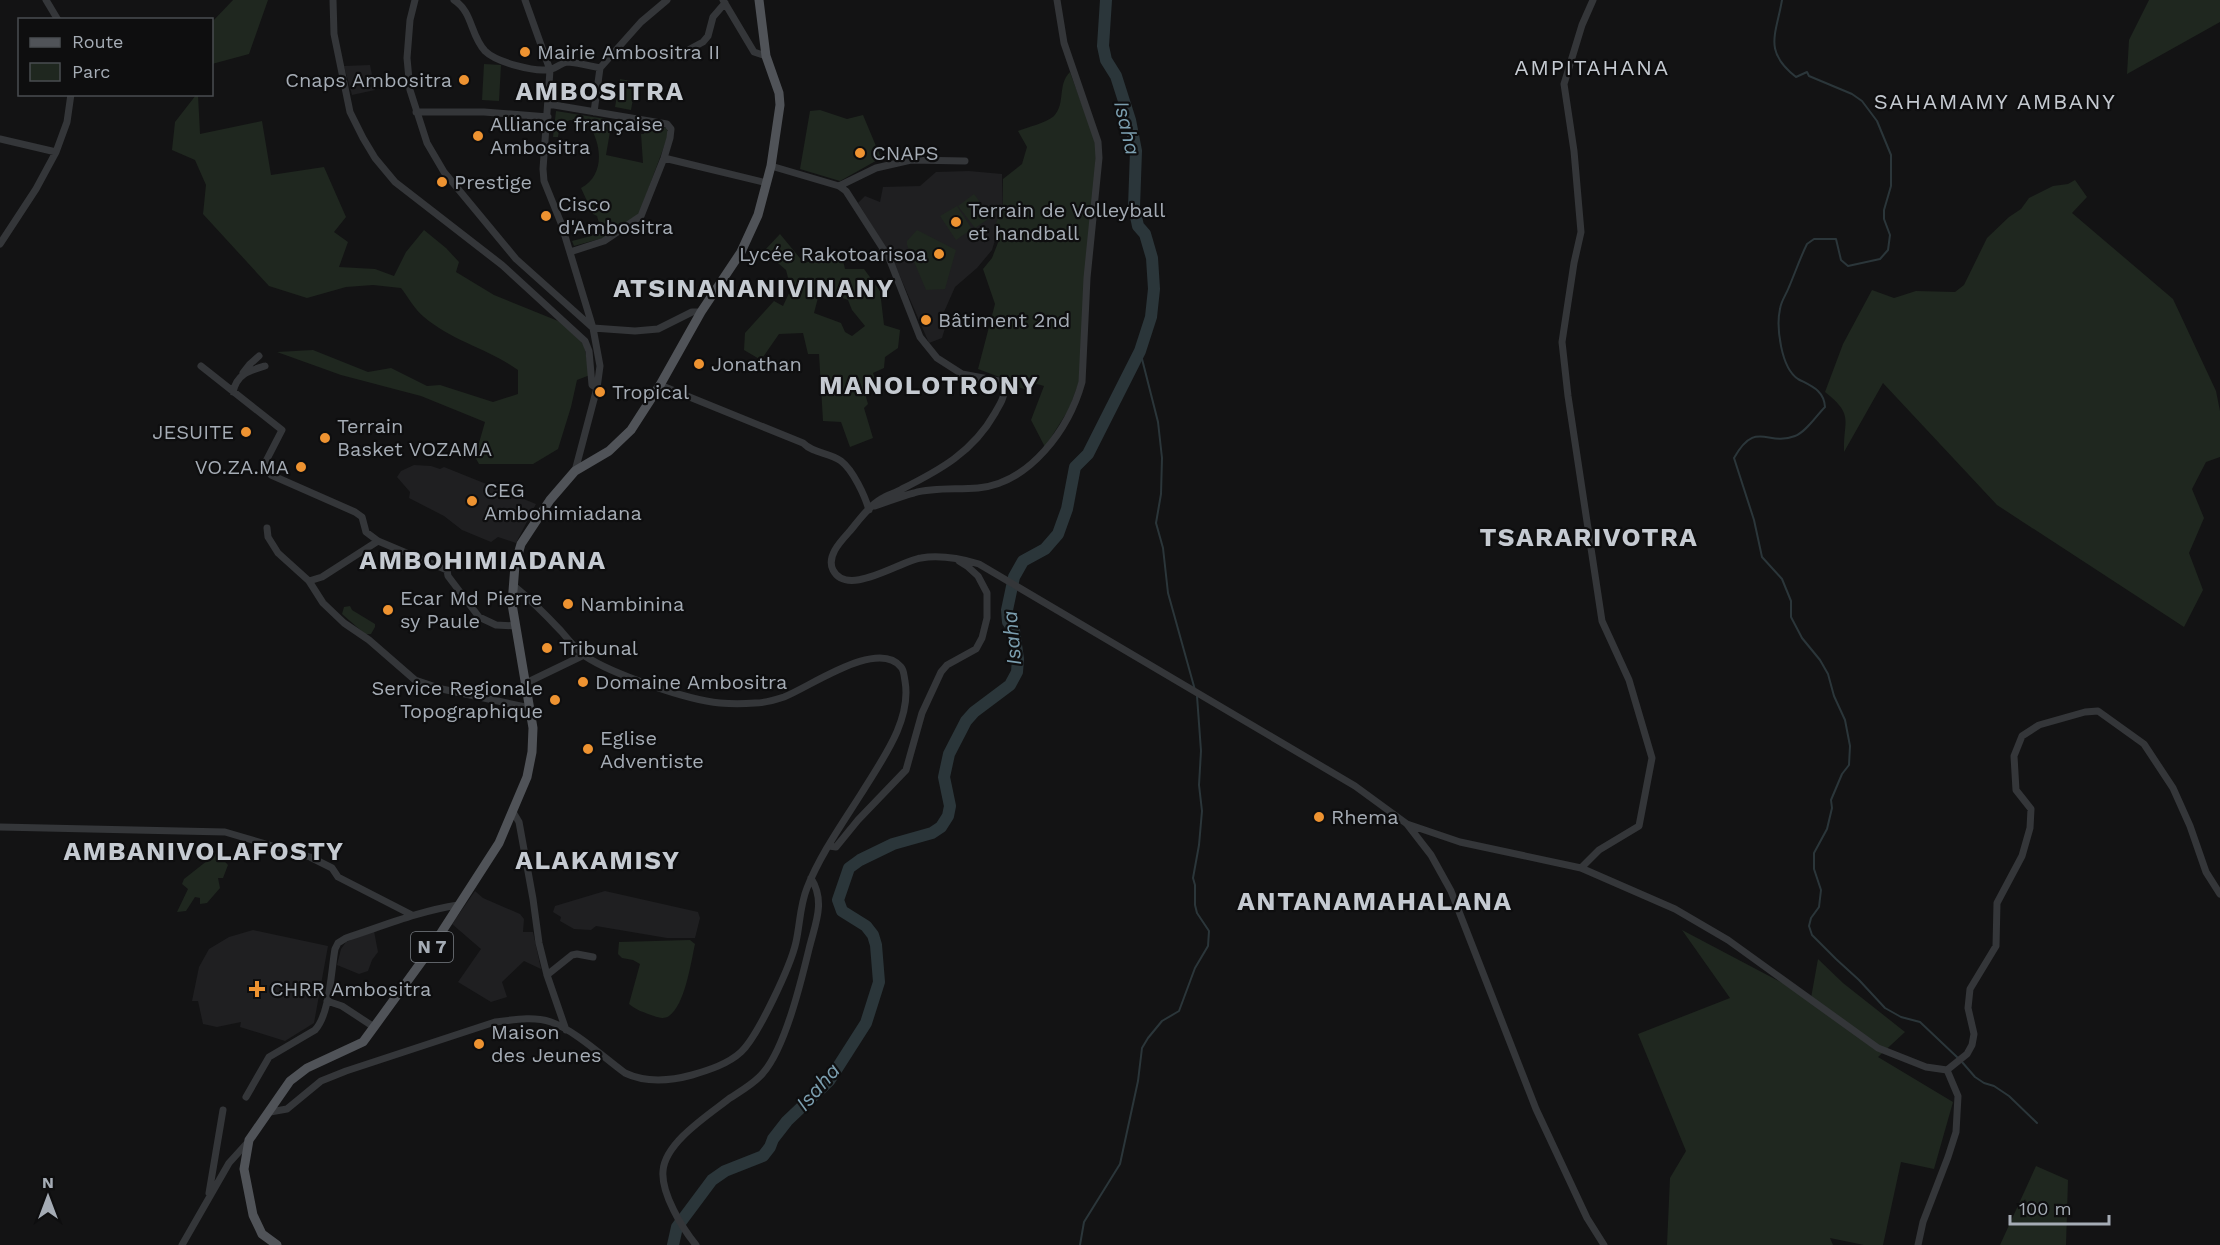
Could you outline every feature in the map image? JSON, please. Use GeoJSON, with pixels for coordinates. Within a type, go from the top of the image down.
{"type":"FeatureCollection","features":[{"type":"Feature","properties":{"kind":"main road","name":"N 7"},"geometry":{"type":"LineString","coordinates":[[277,1245],[262,1234],[253,1215],[244,1169],[249,1140],[290,1081],[307,1068],[363,1042],[430,950],[499,843],[527,777],[532,752],[533,728],[512,604],[515,565],[521,544],[550,500],[575,471],[622,440],[660,385],[701,312],[741,252],[758,215],[771,166],[780,105],[766,56],[759,0]]}},
{"type":"Feature","properties":{"kind":"street"},"geometry":{"type":"LineString","coordinates":[[46,0],[57,18]]}},
{"type":"Feature","properties":{"kind":"street"},"geometry":{"type":"LineString","coordinates":[[333,0],[334,34],[350,112],[375,158],[395,182],[502,265],[585,341],[589,351],[592,385],[597,388]]}},
{"type":"Feature","properties":{"kind":"street"},"geometry":{"type":"LineString","coordinates":[[415,0],[410,20],[407,58],[410,90],[427,143],[444,172],[516,259],[593,328],[658,329],[692,312],[701,312]]}},
{"type":"Feature","properties":{"kind":"street"},"geometry":{"type":"LineString","coordinates":[[454,0],[462,5],[479,44],[501,62],[550,70],[566,62],[600,68]]}},
{"type":"Feature","properties":{"kind":"street"},"geometry":{"type":"LineString","coordinates":[[525,0],[550,70],[544,181],[570,252],[593,328],[600,366],[597,388],[575,471]]}},
{"type":"Feature","properties":{"kind":"street"},"geometry":{"type":"LineString","coordinates":[[594,112],[600,68],[641,22],[667,0]]}},
{"type":"Feature","properties":{"kind":"street"},"geometry":{"type":"LineString","coordinates":[[871,508],[914,492],[933,489],[979,488],[1014,477],[1047,448],[1072,410],[1078,394],[1082,382],[1087,278],[1098,150],[1096,135],[1064,43],[1057,0]]}},
{"type":"Feature","properties":{"kind":"street"},"geometry":{"type":"LineString","coordinates":[[1581,868],[1599,850],[1639,826],[1653,758],[1629,680],[1602,621],[1562,342],[1581,232],[1574,151],[1564,84],[1579,34],[1593,0]]}},
{"type":"Feature","properties":{"kind":"street"},"geometry":{"type":"LineString","coordinates":[[690,49],[703,42],[708,36],[713,18],[724,1],[754,52],[766,56]]}},
{"type":"Feature","properties":{"kind":"street"},"geometry":{"type":"LineString","coordinates":[[0,244],[36,189],[56,152],[67,122],[71,96]]}},
{"type":"Feature","properties":{"kind":"street"},"geometry":{"type":"LineString","coordinates":[[548,104],[667,124],[671,129],[664,158],[640,216],[604,241],[570,252]]}},
{"type":"Feature","properties":{"kind":"street"},"geometry":{"type":"LineString","coordinates":[[416,112],[484,112],[548,117]]}},
{"type":"Feature","properties":{"kind":"street"},"geometry":{"type":"LineString","coordinates":[[0,139],[56,152]]}},
{"type":"Feature","properties":{"kind":"street"},"geometry":{"type":"LineString","coordinates":[[664,158],[767,183]]}},
{"type":"Feature","properties":{"kind":"street"},"geometry":{"type":"LineString","coordinates":[[839,186],[876,168],[911,160],[965,161]]}},
{"type":"Feature","properties":{"kind":"street"},"geometry":{"type":"LineString","coordinates":[[771,166],[839,186],[846,191],[889,258],[920,337],[937,358],[962,374],[999,381],[1004,388],[1004,397],[986,429],[955,460],[880,499],[871,508],[837,546],[832,556],[831,566],[834,572],[840,578],[864,580],[921,558],[954,558],[979,564],[1355,786],[1407,824],[1431,855],[1451,891],[1536,1109],[1587,1218],[1604,1245]]}},
{"type":"Feature","properties":{"kind":"street"},"geometry":{"type":"LineString","coordinates":[[233,392],[236,381],[259,357]]}},
{"type":"Feature","properties":{"kind":"street"},"geometry":{"type":"LineString","coordinates":[[201,366],[282,430],[265,463],[271,475],[355,512],[362,517],[366,532],[378,541],[447,570],[448,576],[479,617],[496,625],[516,626]]}},
{"type":"Feature","properties":{"kind":"street"},"geometry":{"type":"LineString","coordinates":[[243,373],[265,366]]}},
{"type":"Feature","properties":{"kind":"street"},"geometry":{"type":"LineString","coordinates":[[660,385],[803,443],[810,450],[841,461],[863,491],[871,508]]}},
{"type":"Feature","properties":{"kind":"street"},"geometry":{"type":"LineString","coordinates":[[267,528],[268,537],[279,554],[309,581],[323,603],[344,623],[369,640],[416,680],[442,689],[530,708]]}},
{"type":"Feature","properties":{"kind":"street"},"geometry":{"type":"LineString","coordinates":[[309,581],[322,577],[378,541]]}},
{"type":"Feature","properties":{"kind":"street"},"geometry":{"type":"LineString","coordinates":[[829,846],[836,847],[858,820],[902,776],[913,749],[922,713],[941,672],[947,665],[976,649],[982,638],[988,611],[987,593],[978,576],[954,558]]}},
{"type":"Feature","properties":{"kind":"street"},"geometry":{"type":"LineString","coordinates":[[270,1112],[287,1109],[321,1081],[346,1071],[495,1023],[518,1019],[549,1022],[566,1030],[635,1078],[678,1079],[726,1062],[740,1053],[751,1041],[787,969],[811,878],[887,751],[903,711],[906,688],[903,668],[892,659],[881,656],[851,664],[784,697],[758,703],[718,703],[670,691],[631,677],[584,655],[514,586]]}},
{"type":"Feature","properties":{"kind":"street"},"geometry":{"type":"LineString","coordinates":[[526,683],[584,655]]}},
{"type":"Feature","properties":{"kind":"street"},"geometry":{"type":"LineString","coordinates":[[1407,824],[1460,842],[1581,868],[1675,909],[1728,940],[1878,1048],[1926,1067],[1947,1070],[1967,1054],[1972,1045],[1974,1034],[1968,1008],[1970,989],[1996,946],[1997,903],[2022,856],[2030,828],[2031,809],[2016,790],[2014,756],[2022,736],[2039,726],[2085,712],[2098,711],[2144,744],[2173,788],[2190,826],[2206,872],[2220,894]]}},
{"type":"Feature","properties":{"kind":"street"},"geometry":{"type":"LineString","coordinates":[[513,812],[519,822],[533,899],[538,943],[566,1030]]}},
{"type":"Feature","properties":{"kind":"street"},"geometry":{"type":"LineString","coordinates":[[0,827],[207,831],[234,834],[310,857],[332,868],[338,877],[412,915]]}},
{"type":"Feature","properties":{"kind":"street"},"geometry":{"type":"LineString","coordinates":[[694,1242],[671,1204],[663,1170],[671,1152],[694,1125],[763,1074],[776,1053],[799,987],[820,900],[811,878]]}},
{"type":"Feature","properties":{"kind":"street"},"geometry":{"type":"LineString","coordinates":[[246,1097],[268,1057],[315,1030],[321,1024],[338,943],[346,938],[412,915],[458,905]]}},
{"type":"Feature","properties":{"kind":"street"},"geometry":{"type":"LineString","coordinates":[[547,975],[572,955],[593,957]]}},
{"type":"Feature","properties":{"kind":"street"},"geometry":{"type":"LineString","coordinates":[[327,1001],[342,1006],[374,1027]]}},
{"type":"Feature","properties":{"kind":"street"},"geometry":{"type":"LineString","coordinates":[[1918,1245],[1923,1222],[1956,1132],[1958,1096],[1947,1070]]}},
{"type":"Feature","properties":{"kind":"street"},"geometry":{"type":"LineString","coordinates":[[208,1198],[223,1110]]}},
{"type":"Feature","properties":{"kind":"street"},"geometry":{"type":"LineString","coordinates":[[182,1245],[229,1163],[249,1140]]}},
{"type":"Feature","properties":{"kind":"shaded area"},"geometry":{"type":"Polygon","coordinates":[[[370,65],[375,90],[352,95],[344,66],[370,65]]]}},
{"type":"Feature","properties":{"kind":"shaded area","name":"Lycée Rakotoarisoa"},"geometry":{"type":"Polygon","coordinates":[[[969,171],[1002,174],[1003,214],[992,250],[977,268],[955,287],[944,312],[946,325],[942,338],[929,343],[892,258],[858,203],[865,196],[880,202],[883,187],[920,186],[936,172],[969,171]]]}},
{"type":"Feature","properties":{"kind":"shaded area","name":"CEG Ambohimiadana"},"geometry":{"type":"Polygon","coordinates":[[[414,465],[440,469],[444,467],[536,504],[516,543],[498,537],[491,542],[462,530],[444,516],[409,498],[410,492],[397,477],[401,471],[414,465]]]}},
{"type":"Feature","properties":{"kind":"shaded area"},"geometry":{"type":"Polygon","coordinates":[[[475,891],[483,898],[520,914],[524,919],[523,932],[533,932],[541,969],[524,961],[502,982],[507,997],[491,1002],[458,982],[481,949],[452,924],[475,891]]]}},
{"type":"Feature","properties":{"kind":"shaded area"},"geometry":{"type":"Polygon","coordinates":[[[605,891],[698,912],[700,918],[695,938],[667,938],[596,926],[591,930],[574,929],[560,921],[561,917],[553,912],[555,906],[605,891]]]}},
{"type":"Feature","properties":{"kind":"shaded area","name":"CHRR Ambositra"},"geometry":{"type":"Polygon","coordinates":[[[253,930],[328,946],[314,1023],[285,1041],[240,1027],[241,1022],[217,1027],[203,1024],[198,1001],[192,1001],[199,967],[209,949],[229,937],[253,930]]]}},
{"type":"Feature","properties":{"kind":"shaded area","name":"CHRR Ambositra"},"geometry":{"type":"Polygon","coordinates":[[[374,931],[378,952],[368,971],[359,974],[337,965],[341,949],[346,942],[374,931]]]}},
{"type":"Feature","properties":{"kind":"green space"},"geometry":{"type":"Polygon","coordinates":[[[233,0],[268,0],[249,54],[213,64],[213,21],[233,0]]]}},
{"type":"Feature","properties":{"kind":"green space"},"geometry":{"type":"Polygon","coordinates":[[[2149,0],[2220,0],[2220,22],[2127,74],[2129,40],[2149,0]]]}},
{"type":"Feature","properties":{"kind":"green space"},"geometry":{"type":"Polygon","coordinates":[[[484,64],[501,65],[499,101],[482,100],[484,64]]]}},
{"type":"Feature","properties":{"kind":"green space"},"geometry":{"type":"Polygon","coordinates":[[[1070,72],[1096,143],[1096,158],[1079,382],[1069,409],[1045,447],[1031,420],[1044,386],[1037,384],[1024,389],[978,369],[995,304],[983,269],[992,258],[999,240],[995,226],[1003,205],[1003,179],[1022,164],[1027,147],[1018,131],[1042,123],[1054,116],[1060,105],[1066,77],[1070,72]]]}},
{"type":"Feature","properties":{"kind":"green space"},"geometry":{"type":"Polygon","coordinates":[[[620,79],[636,82],[631,110],[615,107],[620,79]]]}},
{"type":"Feature","properties":{"kind":"green space"},"geometry":{"type":"Polygon","coordinates":[[[195,96],[198,96],[200,134],[262,121],[271,175],[324,167],[346,217],[334,232],[348,242],[339,267],[375,269],[394,276],[406,252],[424,230],[459,262],[456,272],[494,295],[563,323],[584,345],[590,375],[577,380],[558,449],[533,464],[479,464],[475,457],[485,422],[421,396],[341,375],[277,352],[313,350],[368,372],[391,368],[427,386],[440,385],[493,402],[518,394],[518,370],[435,325],[418,311],[401,288],[373,285],[346,287],[307,298],[269,286],[203,214],[206,185],[195,160],[172,150],[175,122],[195,96]]]}},
{"type":"Feature","properties":{"kind":"green space"},"geometry":{"type":"Polygon","coordinates":[[[820,110],[847,119],[863,115],[881,158],[840,181],[800,169],[810,111],[820,110]]]}},
{"type":"Feature","properties":{"kind":"green space"},"geometry":{"type":"Polygon","coordinates":[[[556,111],[612,120],[606,155],[643,163],[641,134],[644,134],[646,124],[666,128],[669,133],[639,214],[603,238],[574,246],[572,241],[602,233],[597,216],[593,214],[581,188],[589,182],[598,168],[599,150],[589,125],[571,120],[560,123],[558,137],[553,137],[556,111]]]}},
{"type":"Feature","properties":{"kind":"green space"},"geometry":{"type":"Polygon","coordinates":[[[2075,180],[2087,197],[2072,213],[2173,299],[2216,391],[2220,411],[2220,457],[2206,462],[2192,489],[2204,518],[2189,553],[2203,590],[2184,627],[1997,505],[1883,383],[1844,452],[1844,413],[1825,392],[1843,344],[1872,290],[1894,298],[1916,291],[1955,292],[1964,285],[1987,238],[2021,209],[2029,198],[2053,186],[2068,184],[2075,180]]]}},
{"type":"Feature","properties":{"kind":"green space"},"geometry":{"type":"Polygon","coordinates":[[[974,194],[991,217],[975,228],[958,206],[974,194]]]}},
{"type":"Feature","properties":{"kind":"green space","name":"Terrain de Volleyball et handball"},"geometry":{"type":"Polygon","coordinates":[[[957,206],[972,229],[956,240],[940,216],[957,206]]]}},
{"type":"Feature","properties":{"kind":"green space"},"geometry":{"type":"Polygon","coordinates":[[[917,230],[956,250],[945,289],[926,290],[907,245],[907,241],[917,230]]]}},
{"type":"Feature","properties":{"kind":"green space"},"geometry":{"type":"Polygon","coordinates":[[[780,234],[804,263],[836,255],[842,256],[845,269],[864,269],[880,291],[884,325],[900,330],[898,348],[885,357],[884,368],[873,373],[877,386],[864,390],[868,404],[864,408],[873,438],[850,447],[841,422],[823,421],[819,354],[808,354],[803,333],[779,334],[761,360],[744,350],[745,333],[774,301],[783,306],[791,289],[786,270],[764,251],[780,234]],[[825,291],[819,294],[814,313],[841,323],[845,332],[852,336],[865,326],[852,310],[848,300],[825,291]]]}},
{"type":"Feature","properties":{"kind":"green space"},"geometry":{"type":"Polygon","coordinates":[[[350,606],[352,610],[375,624],[371,634],[365,634],[342,614],[344,607],[350,606]]]}},
{"type":"Feature","properties":{"kind":"green space"},"geometry":{"type":"Polygon","coordinates":[[[217,853],[228,865],[223,878],[218,878],[220,888],[207,903],[200,904],[200,898],[195,897],[186,911],[177,912],[188,889],[182,884],[184,879],[217,853]]]}},
{"type":"Feature","properties":{"kind":"green space"},"geometry":{"type":"Polygon","coordinates":[[[1682,930],[1811,998],[1818,959],[1843,983],[1905,1032],[1878,1057],[1953,1102],[1934,1169],[1901,1162],[1883,1245],[1864,1245],[1830,1238],[1833,1245],[1667,1245],[1670,1178],[1686,1151],[1638,1034],[1730,998],[1682,930]]]}},
{"type":"Feature","properties":{"kind":"green space"},"geometry":{"type":"Polygon","coordinates":[[[690,940],[695,944],[689,972],[675,1010],[669,1016],[660,1018],[640,1011],[629,1004],[640,964],[622,958],[618,954],[619,942],[690,940]]]}},
{"type":"Feature","properties":{"kind":"green space"},"geometry":{"type":"Polygon","coordinates":[[[2036,1166],[2068,1180],[2066,1245],[2000,1245],[2036,1166]]]}},
{"type":"Feature","properties":{"kind":"waterway","name":"Isaha"},"geometry":{"type":"LineString","coordinates":[[673,1245],[677,1227],[712,1180],[725,1171],[763,1156],[787,1121],[829,1081],[866,1023],[879,982],[876,945],[873,935],[866,926],[842,911],[838,900],[849,868],[893,844],[932,833],[941,827],[948,816],[950,806],[944,777],[949,754],[966,721],[974,712],[1010,685],[1017,672],[1018,659],[1014,630],[1008,622],[1007,610],[1014,577],[1023,561],[1045,549],[1058,534],[1067,509],[1075,467],[1088,454],[1140,351],[1151,317],[1154,289],[1152,258],[1145,234],[1138,226],[1134,207],[1136,151],[1130,120],[1116,76],[1106,60],[1103,46],[1106,0]]}},
{"type":"Feature","properties":{"kind":"waterway"},"geometry":{"type":"LineString","coordinates":[[1782,0],[1774,42],[1779,59],[1796,77],[1807,72],[1809,76],[1852,94],[1862,101],[1877,121],[1891,155],[1891,186],[1884,210],[1884,219],[1890,235],[1888,250],[1880,259],[1848,266],[1841,260],[1836,239],[1814,239],[1807,244],[1781,306],[1779,336],[1787,366],[1792,374],[1812,386],[1822,396],[1825,407],[1799,434],[1785,439],[1756,437],[1742,446],[1734,458],[1754,520],[1762,557],[1782,579],[1791,601],[1791,617],[1802,638],[1828,674],[1834,696],[1845,720],[1850,746],[1849,765],[1842,774],[1831,800],[1832,808],[1827,829],[1814,853],[1814,869],[1821,890],[1819,907],[1811,918],[1809,926],[1812,935],[1885,1008],[1901,1017],[1920,1022],[1958,1058]]}},
{"type":"Feature","properties":{"kind":"waterway"},"geometry":{"type":"LineString","coordinates":[[1140,351],[1158,422],[1162,458],[1161,494],[1156,523],[1163,548],[1168,593],[1195,690]]}},
{"type":"Feature","properties":{"kind":"waterway"},"geometry":{"type":"LineString","coordinates":[[1080,1245],[1084,1222],[1120,1164],[1138,1081],[1142,1048],[1162,1021],[1179,1011],[1195,968],[1208,946],[1209,931],[1197,913],[1193,878],[1202,811],[1199,785],[1201,751],[1197,696]]}},
{"type":"Feature","properties":{"kind":"waterway"},"geometry":{"type":"LineString","coordinates":[[1962,1062],[1975,1077],[2009,1096],[2037,1123]]}},
{"type":"Feature","properties":{"kind":"place","name":"Mairie Ambositra II"},"geometry":{"type":"Point","coordinates":[525,52]}},
{"type":"Feature","properties":{"kind":"place","name":"Cnaps Ambositra"},"geometry":{"type":"Point","coordinates":[464,80]}},
{"type":"Feature","properties":{"kind":"place","name":"Alliance française Ambositra"},"geometry":{"type":"Point","coordinates":[478,136]}},
{"type":"Feature","properties":{"kind":"place","name":"CNAPS"},"geometry":{"type":"Point","coordinates":[860,153]}},
{"type":"Feature","properties":{"kind":"place","name":"Prestige"},"geometry":{"type":"Point","coordinates":[442,182]}},
{"type":"Feature","properties":{"kind":"place","name":"Cisco d'Ambositra"},"geometry":{"type":"Point","coordinates":[546,216]}},
{"type":"Feature","properties":{"kind":"place","name":"Terrain de Volleyball et handball"},"geometry":{"type":"Point","coordinates":[956,222]}},
{"type":"Feature","properties":{"kind":"place","name":"Lycée Rakotoarisoa"},"geometry":{"type":"Point","coordinates":[939,254]}},
{"type":"Feature","properties":{"kind":"place","name":"Bâtiment 2nd"},"geometry":{"type":"Point","coordinates":[926,320]}},
{"type":"Feature","properties":{"kind":"place","name":"Jonathan"},"geometry":{"type":"Point","coordinates":[699,364]}},
{"type":"Feature","properties":{"kind":"place","name":"Tropical"},"geometry":{"type":"Point","coordinates":[600,392]}},
{"type":"Feature","properties":{"kind":"place","name":"JESUITE"},"geometry":{"type":"Point","coordinates":[246,432]}},
{"type":"Feature","properties":{"kind":"place","name":"Terrain Basket VOZAMA"},"geometry":{"type":"Point","coordinates":[325,438]}},
{"type":"Feature","properties":{"kind":"place","name":"VO.ZA.MA"},"geometry":{"type":"Point","coordinates":[301,467]}},
{"type":"Feature","properties":{"kind":"place","name":"CEG Ambohimiadana"},"geometry":{"type":"Point","coordinates":[472,501]}},
{"type":"Feature","properties":{"kind":"place","name":"Nambinina"},"geometry":{"type":"Point","coordinates":[568,604]}},
{"type":"Feature","properties":{"kind":"place","name":"Ecar Md Pierre sy Paule"},"geometry":{"type":"Point","coordinates":[388,610]}},
{"type":"Feature","properties":{"kind":"place","name":"Tribunal"},"geometry":{"type":"Point","coordinates":[547,648]}},
{"type":"Feature","properties":{"kind":"place","name":"Domaine Ambositra"},"geometry":{"type":"Point","coordinates":[583,682]}},
{"type":"Feature","properties":{"kind":"place","name":"Service Regionale Topographique"},"geometry":{"type":"Point","coordinates":[555,700]}},
{"type":"Feature","properties":{"kind":"place","name":"Eglise Adventiste"},"geometry":{"type":"Point","coordinates":[588,749]}},
{"type":"Feature","properties":{"kind":"place","name":"Rhema"},"geometry":{"type":"Point","coordinates":[1319,817]}},
{"type":"Feature","properties":{"kind":"place","name":"CHRR Ambositra"},"geometry":{"type":"Point","coordinates":[257,989]}},
{"type":"Feature","properties":{"kind":"place","name":"Maison des Jeunes"},"geometry":{"type":"Point","coordinates":[479,1044]}},
{"type":"Feature","properties":{"kind":"district","name":"AMPITAHANA"},"geometry":{"type":"Point","coordinates":[1592,67]}},
{"type":"Feature","properties":{"kind":"district","name":"AMBOSITRA"},"geometry":{"type":"Point","coordinates":[600,91]}},
{"type":"Feature","properties":{"kind":"district","name":"SAHAMAMY AMBANY"},"geometry":{"type":"Point","coordinates":[1995,101]}},
{"type":"Feature","properties":{"kind":"district","name":"ATSINANANIVINANY"},"geometry":{"type":"Point","coordinates":[754,288]}},
{"type":"Feature","properties":{"kind":"district","name":"MANOLOTRONY"},"geometry":{"type":"Point","coordinates":[929,385]}},
{"type":"Feature","properties":{"kind":"district","name":"TSARARIVOTRA"},"geometry":{"type":"Point","coordinates":[1589,537]}},
{"type":"Feature","properties":{"kind":"district","name":"AMBOHIMIADANA"},"geometry":{"type":"Point","coordinates":[483,560]}},
{"type":"Feature","properties":{"kind":"district","name":"AMBANIVOLAFOSTY"},"geometry":{"type":"Point","coordinates":[204,851]}},
{"type":"Feature","properties":{"kind":"district","name":"ALAKAMISY"},"geometry":{"type":"Point","coordinates":[598,860]}},
{"type":"Feature","properties":{"kind":"district","name":"ANTANAMAHALANA"},"geometry":{"type":"Point","coordinates":[1375,901]}}]}
